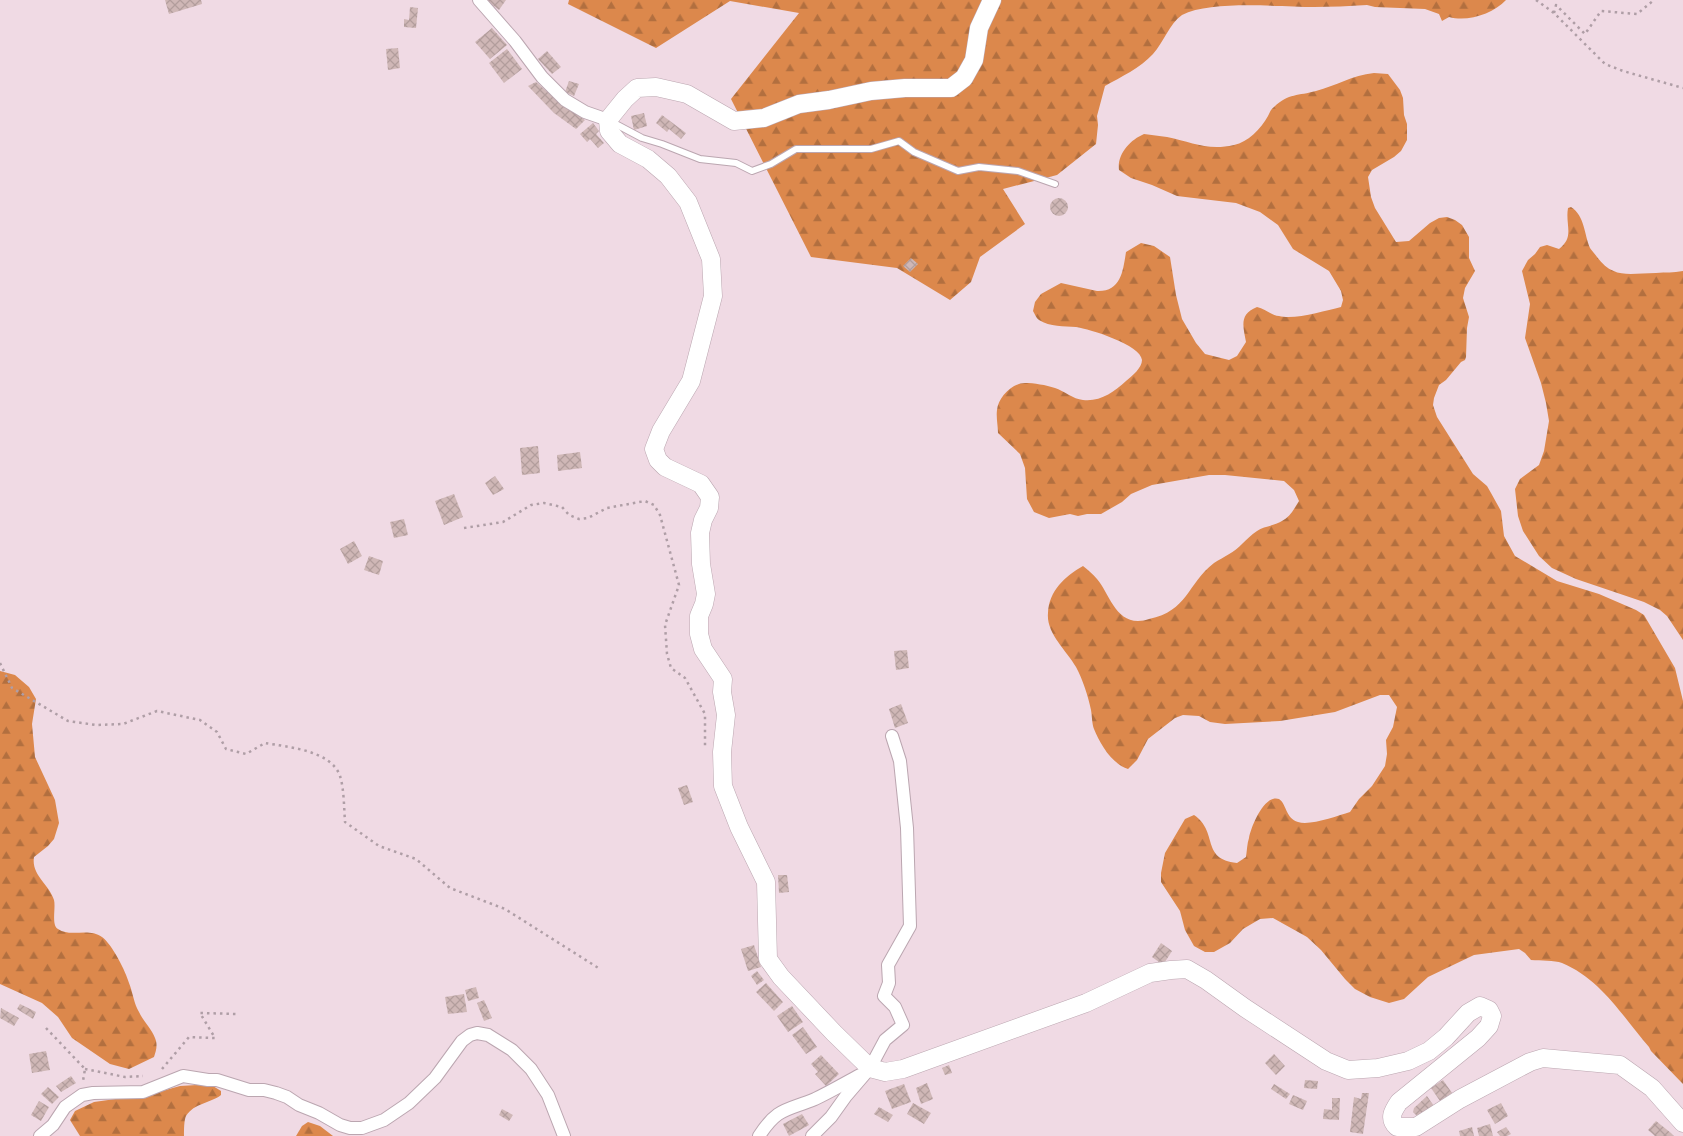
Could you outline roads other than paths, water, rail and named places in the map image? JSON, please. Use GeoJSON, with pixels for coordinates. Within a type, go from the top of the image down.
{"type":"FeatureCollection","features":[{"type":"Feature","properties":{"kind":"main road"},"geometry":{"type":"LineString","coordinates":[[992,0],[979,28],[974,60],[964,78],[951,88],[905,88],[866,92],[799,104],[764,118],[734,121],[687,94],[656,87],[637,88],[625,99],[608,120],[609,131],[620,144],[648,159],[668,176],[688,202],[712,259],[713,296],[691,381],[661,431],[654,449],[658,460],[665,467],[701,484],[710,497],[709,508],[703,520],[700,533],[701,564],[706,594],[699,616],[699,634],[703,649],[723,679],[722,692],[726,715],[722,752],[723,786],[739,827],[766,882],[768,959],[781,977],[870,1068],[886,1072],[903,1069],[1086,1003],[1150,973],[1187,970],[1206,980],[1245,1008],[1326,1060],[1348,1070],[1378,1068],[1408,1061],[1429,1051],[1446,1037],[1468,1013],[1480,1006],[1489,1010],[1492,1016],[1489,1026],[1478,1038],[1399,1102],[1392,1117],[1392,1122],[1397,1127],[1416,1127],[1460,1099],[1530,1062],[1543,1058],[1620,1065],[1652,1088],[1683,1123]]}},
{"type":"Feature","properties":{"kind":"street"},"geometry":{"type":"LineString","coordinates":[[479,0],[515,41],[542,77],[565,100],[585,112],[608,120]]}},
{"type":"Feature","properties":{"kind":"street"},"geometry":{"type":"LineString","coordinates":[[812,1136],[831,1118],[846,1096],[870,1068],[885,1040],[903,1025],[895,1007],[884,996],[889,983],[888,965],[910,926],[907,828],[900,761],[892,736]]}},
{"type":"Feature","properties":{"kind":"street"},"geometry":{"type":"LineString","coordinates":[[40,1136],[53,1125],[65,1106],[82,1095],[143,1092],[178,1078],[190,1076],[222,1081],[249,1090],[276,1092],[340,1125],[350,1128],[362,1128],[384,1120],[409,1103],[435,1078],[462,1041],[470,1035],[481,1033],[512,1050],[531,1068],[548,1096],[564,1136]]}},
{"type":"Feature","properties":{"kind":"street"},"geometry":{"type":"LineString","coordinates":[[759,1136],[768,1121],[779,1113],[814,1099],[870,1068]]}},
{"type":"Feature","properties":{"kind":"lane"},"geometry":{"type":"LineString","coordinates":[[608,120],[642,138],[700,159],[736,163],[752,171],[771,164],[796,150],[871,149],[899,141],[914,152],[958,171],[979,167],[1018,171],[1055,184]]}}]}
